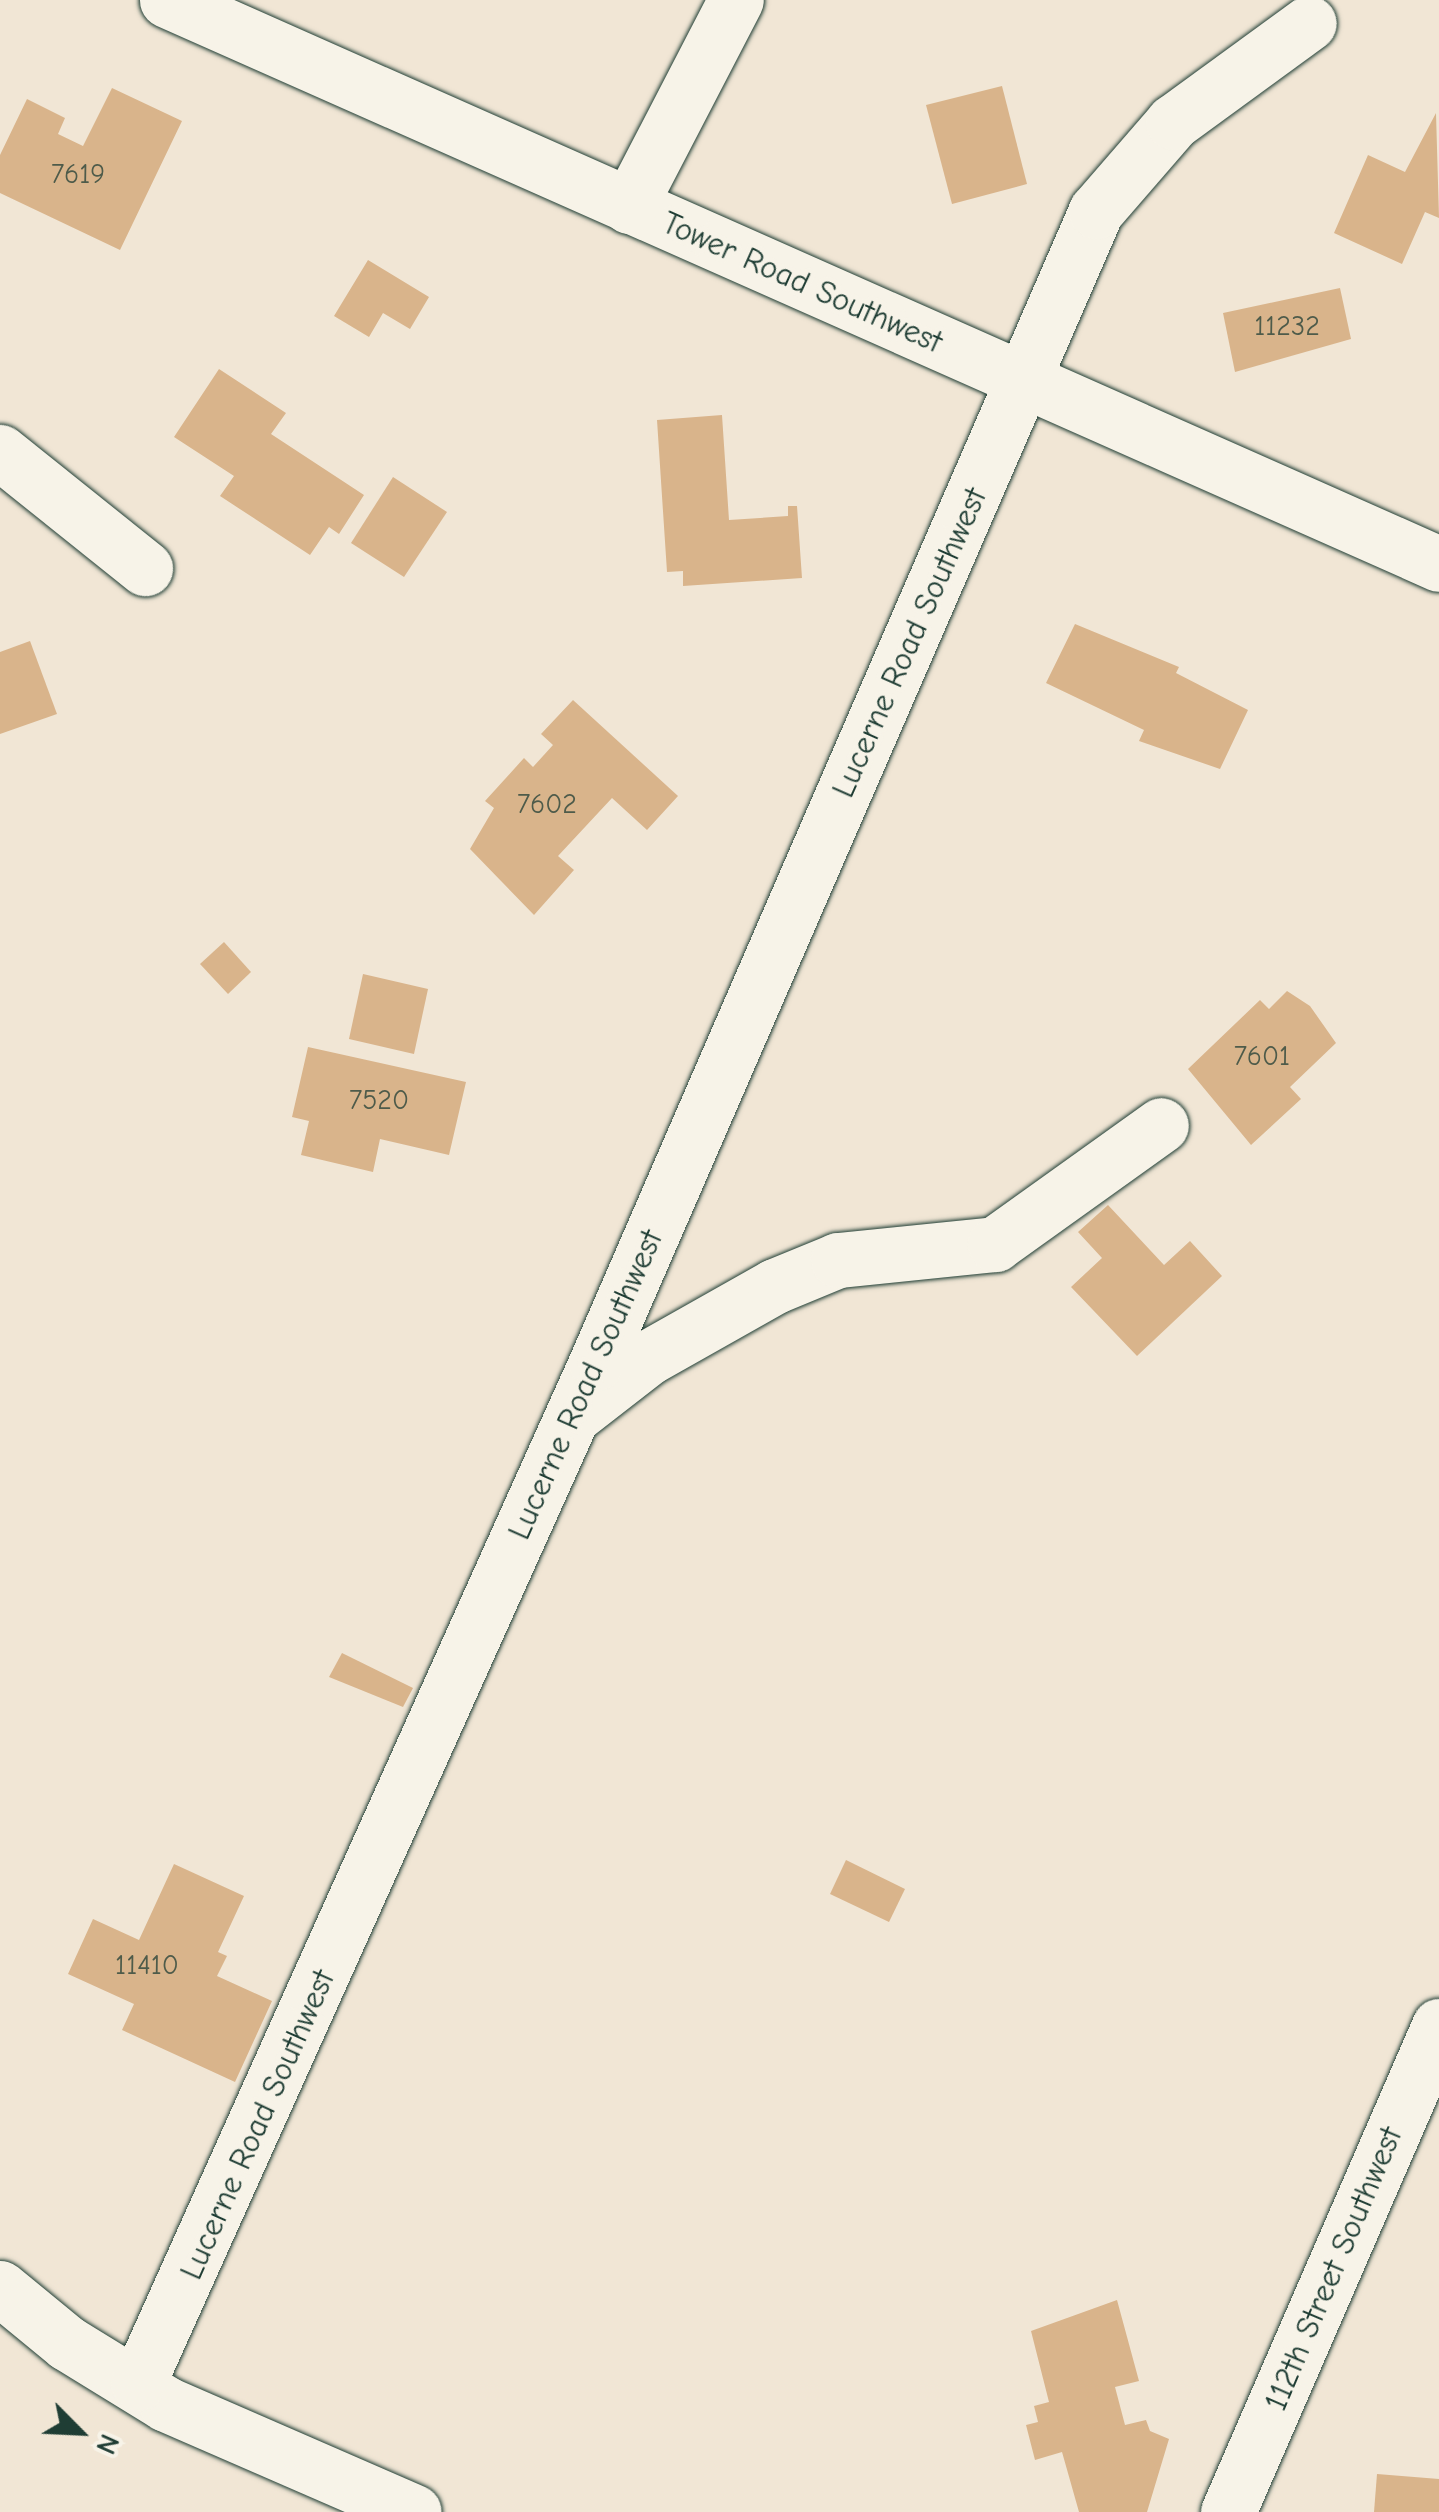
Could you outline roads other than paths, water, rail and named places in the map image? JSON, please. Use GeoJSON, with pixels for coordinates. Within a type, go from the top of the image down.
{"type":"FeatureCollection","features":[{"type":"Feature","properties":{"kind":"street","name":"Tower Road Southwest"},"geometry":{"type":"LineString","coordinates":[[166,0],[1439,564]]}},
{"type":"Feature","properties":{"kind":"street"},"geometry":{"type":"LineString","coordinates":[[629,206],[736,0]]}},
{"type":"Feature","properties":{"kind":"street","name":"Lucerne Road Southwest"},"geometry":{"type":"LineString","coordinates":[[138,2383],[572,1418],[1096,212],[1173,122],[1309,23]]}},
{"type":"Feature","properties":{"kind":"street"},"geometry":{"type":"LineString","coordinates":[[0,452],[145,568]]}},
{"type":"Feature","properties":{"kind":"street"},"geometry":{"type":"LineString","coordinates":[[572,1418],[650,1357],[776,1286],[838,1260],[994,1244],[1161,1125]]}},
{"type":"Feature","properties":{"kind":"street","name":"112th Street Southwest"},"geometry":{"type":"LineString","coordinates":[[1228,2512],[1439,2026]]}},
{"type":"Feature","properties":{"kind":"street"},"geometry":{"type":"LineString","coordinates":[[0,2288],[66,2343],[138,2383],[166,2404],[414,2512]]}}]}
